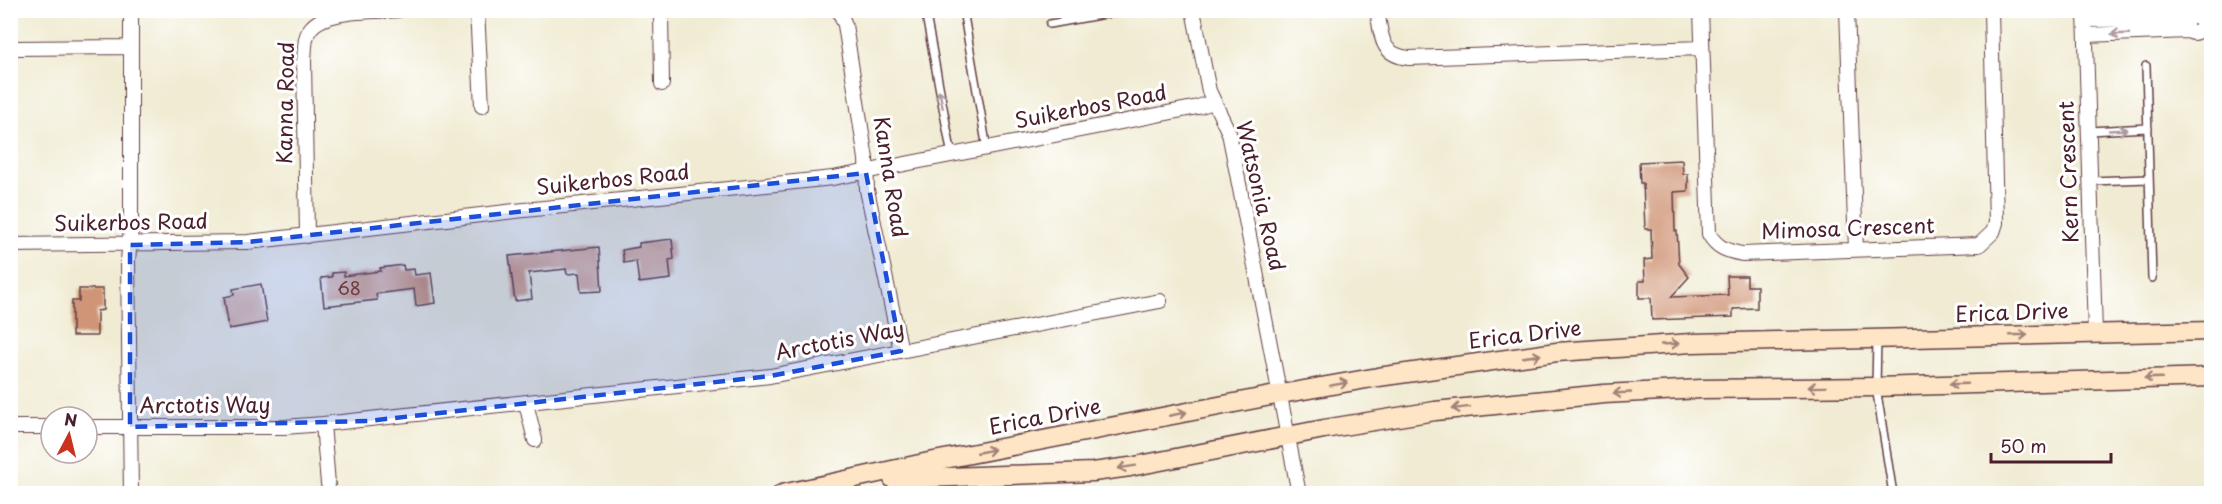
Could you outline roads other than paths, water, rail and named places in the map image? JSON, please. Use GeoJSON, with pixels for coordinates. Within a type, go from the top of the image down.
{"type":"FeatureCollection","features":[{"type":"Feature","properties":{"kind":"main road","name":"Erica Drive"},"geometry":{"type":"LineString","coordinates":[[782,494],[929,462],[1281,394],[1557,352],[1692,343],[2211,331]]}},
{"type":"Feature","properties":{"kind":"main road","name":"Erica Drive"},"geometry":{"type":"LineString","coordinates":[[855,479],[1093,472],[1435,411],[1604,393],[2211,377]]}},
{"type":"Feature","properties":{"kind":"street"},"geometry":{"type":"LineString","coordinates":[[131,10],[130,245],[128,261],[131,494]]}},
{"type":"Feature","properties":{"kind":"street","name":"Kanna Road"},"geometry":{"type":"LineString","coordinates":[[307,236],[304,61],[308,34],[315,24],[336,15],[399,10]]}},
{"type":"Feature","properties":{"kind":"street"},"geometry":{"type":"LineString","coordinates":[[477,10],[482,106]]}},
{"type":"Feature","properties":{"kind":"street"},"geometry":{"type":"LineString","coordinates":[[661,10],[662,84]]}},
{"type":"Feature","properties":{"kind":"street","name":"Kanna Road"},"geometry":{"type":"LineString","coordinates":[[838,10],[845,25],[866,159],[867,190],[901,351]]}},
{"type":"Feature","properties":{"kind":"street","name":"Watsonia Road"},"geometry":{"type":"LineString","coordinates":[[1193,10],[1213,102],[1231,143],[1299,494]]}},
{"type":"Feature","properties":{"kind":"street"},"geometry":{"type":"LineString","coordinates":[[1377,10],[1386,48],[1392,55],[1409,58],[1702,48]]}},
{"type":"Feature","properties":{"kind":"street","name":"Mimosa Crescent"},"geometry":{"type":"LineString","coordinates":[[1701,10],[1709,234],[1719,247],[1742,254],[1979,245],[1993,232],[1996,223],[1991,10]]}},
{"type":"Feature","properties":{"kind":"street"},"geometry":{"type":"LineString","coordinates":[[1847,10],[1856,249]]}},
{"type":"Feature","properties":{"kind":"street"},"geometry":{"type":"LineString","coordinates":[[2085,15],[2192,19]]}},
{"type":"Feature","properties":{"kind":"street","name":"Kern Crescent"},"geometry":{"type":"LineString","coordinates":[[2085,15],[2095,333]]}},
{"type":"Feature","properties":{"kind":"street"},"geometry":{"type":"LineString","coordinates":[[2086,35],[2192,19]]}},
{"type":"Feature","properties":{"kind":"street"},"geometry":{"type":"LineString","coordinates":[[10,48],[130,47]]}},
{"type":"Feature","properties":{"kind":"street","name":"Suikerbos Road"},"geometry":{"type":"LineString","coordinates":[[10,245],[237,242],[866,173],[1198,107],[1213,102]]}},
{"type":"Feature","properties":{"kind":"street","name":"Arctotis Way"},"geometry":{"type":"LineString","coordinates":[[99,427],[284,427],[770,376],[1160,301]]}},
{"type":"Feature","properties":{"kind":"street"},"geometry":{"type":"LineString","coordinates":[[526,403],[535,440]]}},
{"type":"Feature","properties":{"kind":"street"},"geometry":{"type":"LineString","coordinates":[[323,424],[328,484]]}},
{"type":"Feature","properties":{"kind":"street"},"geometry":{"type":"LineString","coordinates":[[10,427],[39,427]]}},
{"type":"Feature","properties":{"kind":"lane"},"geometry":{"type":"LineString","coordinates":[[925,10],[952,156]]}},
{"type":"Feature","properties":{"kind":"lane"},"geometry":{"type":"LineString","coordinates":[[963,10],[987,149]]}},
{"type":"Feature","properties":{"kind":"lane"},"geometry":{"type":"LineString","coordinates":[[1050,24],[1127,10]]}},
{"type":"Feature","properties":{"kind":"lane"},"geometry":{"type":"LineString","coordinates":[[2146,66],[2151,278]]}},
{"type":"Feature","properties":{"kind":"lane"},"geometry":{"type":"LineString","coordinates":[[2089,131],[2148,129]]}},
{"type":"Feature","properties":{"kind":"lane"},"geometry":{"type":"LineString","coordinates":[[2090,182],[2149,179]]}},
{"type":"Feature","properties":{"kind":"lane"},"geometry":{"type":"LineString","coordinates":[[1877,339],[1876,387],[1893,494]]}}]}
